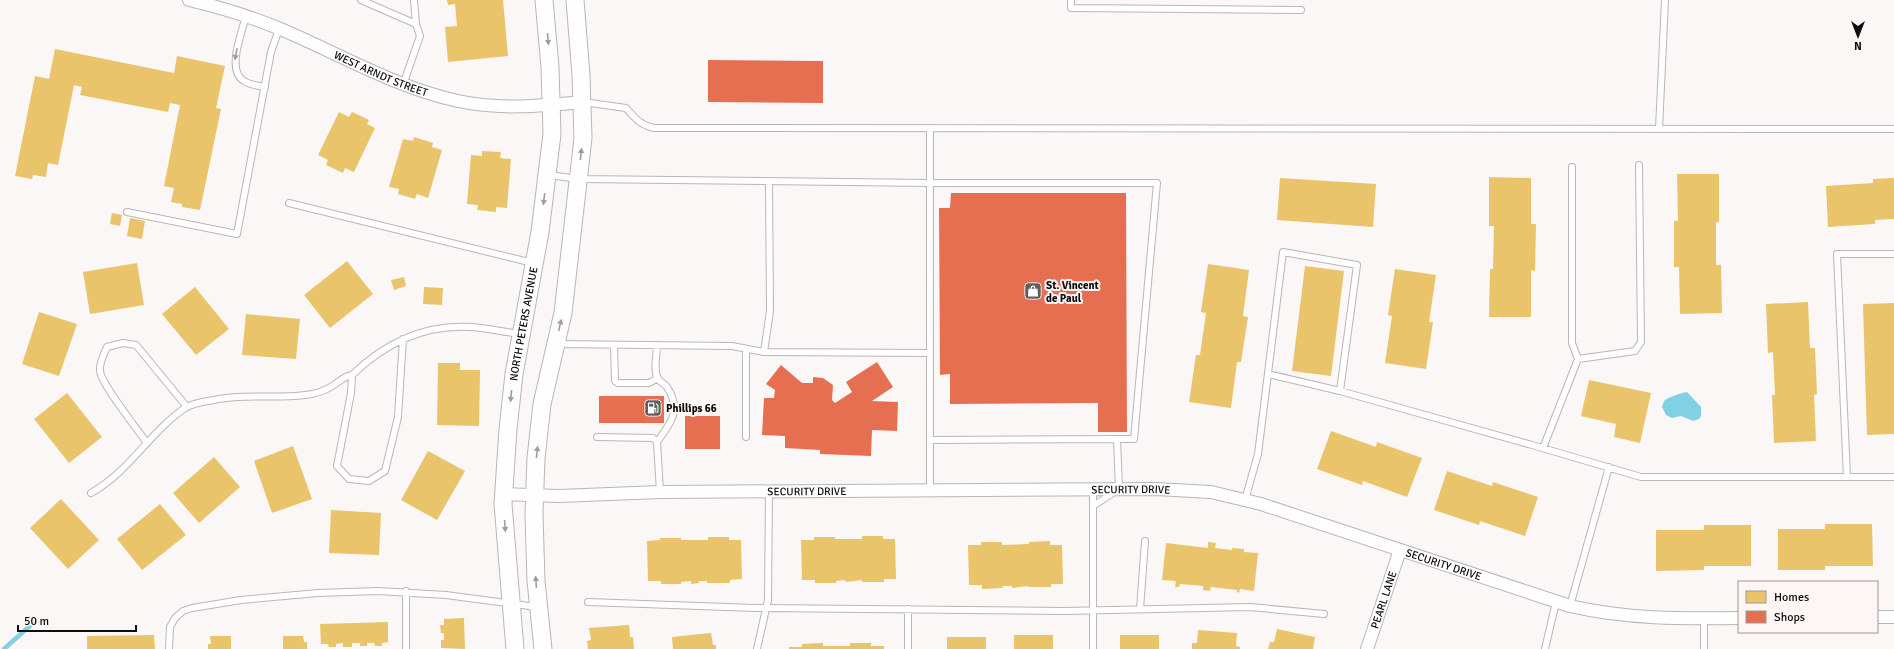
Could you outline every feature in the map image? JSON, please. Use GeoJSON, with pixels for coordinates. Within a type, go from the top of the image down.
{"type":"FeatureCollection","features":[{"type":"Feature","properties":{"kind":"main road","name":"NORTH PETERS AVENUE"},"geometry":{"type":"LineString","coordinates":[[515,649],[504,494],[508,429],[514,374],[535,263],[552,134],[550,67],[544,0]]}},
{"type":"Feature","properties":{"kind":"main road"},"geometry":{"type":"LineString","coordinates":[[543,649],[536,581],[536,458],[542,404],[563,313],[583,138],[575,0]]}},
{"type":"Feature","properties":{"kind":"street","name":"WEST ARNDT STREET"},"geometry":{"type":"LineString","coordinates":[[189,0],[246,16],[279,29],[403,85],[459,102],[487,106],[552,105],[582,102]]}},
{"type":"Feature","properties":{"kind":"street","name":"SECURITY DRIVE"},"geometry":{"type":"LineString","coordinates":[[504,494],[559,496],[660,492],[1093,489],[1163,489],[1204,492],[1246,500],[1281,510],[1570,606],[1631,617],[1738,618]]}},
{"type":"Feature","properties":{"kind":"street","name":"PEARL LANE"},"geometry":{"type":"LineString","coordinates":[[1367,649],[1400,550]]}},
{"type":"Feature","properties":{"kind":"street"},"geometry":{"type":"LineString","coordinates":[[1878,617],[1894,617]]}},
{"type":"Feature","properties":{"kind":"lane"},"geometry":{"type":"LineString","coordinates":[[403,85],[420,36],[416,24],[414,0]]}},
{"type":"Feature","properties":{"kind":"lane"},"geometry":{"type":"LineString","coordinates":[[1072,0],[1072,8],[1301,10]]}},
{"type":"Feature","properties":{"kind":"lane"},"geometry":{"type":"LineString","coordinates":[[1659,129],[1666,0]]}},
{"type":"Feature","properties":{"kind":"lane"},"geometry":{"type":"LineString","coordinates":[[365,1],[416,24]]}},
{"type":"Feature","properties":{"kind":"lane"},"geometry":{"type":"LineString","coordinates":[[246,16],[234,67],[237,75],[242,81],[265,87]]}},
{"type":"Feature","properties":{"kind":"lane"},"geometry":{"type":"LineString","coordinates":[[127,212],[237,234],[271,52],[279,29]]}},
{"type":"Feature","properties":{"kind":"lane"},"geometry":{"type":"LineString","coordinates":[[582,102],[626,108],[632,117],[640,123],[654,128],[1894,129]]}},
{"type":"Feature","properties":{"kind":"lane"},"geometry":{"type":"LineString","coordinates":[[930,128],[930,490]]}},
{"type":"Feature","properties":{"kind":"lane"},"geometry":{"type":"LineString","coordinates":[[1578,359],[1635,351],[1641,342],[1638,165]]}},
{"type":"Feature","properties":{"kind":"lane"},"geometry":{"type":"LineString","coordinates":[[1543,448],[1578,359],[1572,343],[1572,167]]}},
{"type":"Feature","properties":{"kind":"lane"},"geometry":{"type":"LineString","coordinates":[[547,175],[579,179],[930,183],[1157,183],[1134,439],[930,440]]}},
{"type":"Feature","properties":{"kind":"lane"},"geometry":{"type":"LineString","coordinates":[[764,352],[770,311],[770,181]]}},
{"type":"Feature","properties":{"kind":"lane"},"geometry":{"type":"LineString","coordinates":[[289,203],[535,263]]}},
{"type":"Feature","properties":{"kind":"lane"},"geometry":{"type":"LineString","coordinates":[[1246,500],[1258,454],[1283,252],[1358,265],[1340,391]]}},
{"type":"Feature","properties":{"kind":"lane"},"geometry":{"type":"LineString","coordinates":[[1847,477],[1837,254],[1894,254]]}},
{"type":"Feature","properties":{"kind":"lane"},"geometry":{"type":"LineString","coordinates":[[91,493],[118,473],[147,443],[187,407],[201,402],[235,396],[294,396],[319,393],[333,386],[346,376],[352,375],[380,352],[403,339],[427,330],[452,326],[473,327],[522,334]]}},
{"type":"Feature","properties":{"kind":"lane"},"geometry":{"type":"LineString","coordinates":[[352,375],[337,466],[349,479],[369,481],[385,471],[398,417],[403,339]]}},
{"type":"Feature","properties":{"kind":"lane"},"geometry":{"type":"LineString","coordinates":[[147,443],[105,384],[100,371],[102,357],[107,347],[123,343],[136,345],[187,407]]}},
{"type":"Feature","properties":{"kind":"lane"},"geometry":{"type":"LineString","coordinates":[[556,344],[732,346],[764,352],[930,352]]}},
{"type":"Feature","properties":{"kind":"lane"},"geometry":{"type":"LineString","coordinates":[[614,345],[615,381],[618,383],[648,383],[658,378]]}},
{"type":"Feature","properties":{"kind":"lane"},"geometry":{"type":"LineString","coordinates":[[657,345],[656,367],[658,378],[666,386],[674,400],[675,408],[671,422],[657,442],[660,492]]}},
{"type":"Feature","properties":{"kind":"lane"},"geometry":{"type":"LineString","coordinates":[[746,349],[746,437]]}},
{"type":"Feature","properties":{"kind":"lane"},"geometry":{"type":"LineString","coordinates":[[1268,374],[1340,391],[1641,477],[1894,477]]}},
{"type":"Feature","properties":{"kind":"lane"},"geometry":{"type":"LineString","coordinates":[[597,437],[648,436],[657,442]]}},
{"type":"Feature","properties":{"kind":"lane"},"geometry":{"type":"LineString","coordinates":[[1093,506],[1119,489],[1117,439]]}},
{"type":"Feature","properties":{"kind":"lane"},"geometry":{"type":"LineString","coordinates":[[1570,606],[1609,468]]}},
{"type":"Feature","properties":{"kind":"lane"},"geometry":{"type":"LineString","coordinates":[[1093,489],[1093,649]]}},
{"type":"Feature","properties":{"kind":"lane"},"geometry":{"type":"LineString","coordinates":[[757,649],[768,600],[769,491]]}},
{"type":"Feature","properties":{"kind":"lane"},"geometry":{"type":"LineString","coordinates":[[1140,609],[1145,541]]}},
{"type":"Feature","properties":{"kind":"lane"},"geometry":{"type":"LineString","coordinates":[[168,649],[169,632],[172,623],[178,614],[192,608],[241,600],[350,591],[406,591],[539,608]]}},
{"type":"Feature","properties":{"kind":"lane"},"geometry":{"type":"LineString","coordinates":[[406,591],[406,649]]}},
{"type":"Feature","properties":{"kind":"lane"},"geometry":{"type":"LineString","coordinates":[[588,602],[766,608],[1093,610],[1250,607],[1324,614]]}},
{"type":"Feature","properties":{"kind":"lane"},"geometry":{"type":"LineString","coordinates":[[1545,649],[1556,602]]}},
{"type":"Feature","properties":{"kind":"lane"},"geometry":{"type":"LineString","coordinates":[[908,609],[908,649]]}},
{"type":"Feature","properties":{"kind":"lane"},"geometry":{"type":"LineString","coordinates":[[1704,618],[1704,649]]}},
{"type":"Feature","properties":{"kind":"water"},"geometry":{"type":"Polygon","coordinates":[[[1687,392],[1701,407],[1701,416],[1699,419],[1693,421],[1681,416],[1672,418],[1666,415],[1662,407],[1664,401],[1678,394],[1687,392]]]}},
{"type":"Feature","properties":{"kind":"building: Homes"},"geometry":{"type":"Polygon","coordinates":[[[447,0],[503,0],[508,56],[448,62],[445,27],[457,26],[455,4],[448,5],[447,0]]]}},
{"type":"Feature","properties":{"kind":"building: Homes"},"geometry":{"type":"Polygon","coordinates":[[[55,49],[174,73],[177,56],[225,66],[216,108],[221,109],[200,210],[182,207],[182,204],[171,202],[174,188],[164,186],[180,105],[170,103],[168,112],[80,95],[82,87],[74,85],[58,165],[48,163],[46,177],[33,175],[32,179],[15,176],[35,76],[49,79],[55,49]]]}},
{"type":"Feature","properties":{"kind":"building: Homes"},"geometry":{"type":"Polygon","coordinates":[[[339,112],[349,117],[352,112],[369,120],[367,124],[375,128],[354,172],[345,168],[343,173],[326,165],[328,160],[318,155],[339,112]]]}},
{"type":"Feature","properties":{"kind":"building: Homes"},"geometry":{"type":"Polygon","coordinates":[[[414,137],[433,143],[432,147],[442,150],[428,198],[417,194],[415,199],[398,194],[399,189],[389,187],[403,139],[413,141],[414,137]]]}},
{"type":"Feature","properties":{"kind":"building: Homes"},"geometry":{"type":"Polygon","coordinates":[[[482,151],[501,152],[500,158],[511,159],[507,208],[496,207],[496,212],[477,210],[478,205],[467,204],[471,155],[482,156],[482,151]]]}},
{"type":"Feature","properties":{"kind":"building: Homes"},"geometry":{"type":"Polygon","coordinates":[[[1677,174],[1719,174],[1719,222],[1716,222],[1716,265],[1721,265],[1722,313],[1680,314],[1679,267],[1674,267],[1674,221],[1678,221],[1677,174]]]}},
{"type":"Feature","properties":{"kind":"building: Homes"},"geometry":{"type":"Polygon","coordinates":[[[1489,177],[1531,178],[1531,224],[1536,224],[1535,271],[1531,270],[1531,317],[1489,317],[1490,269],[1493,269],[1494,226],[1489,226],[1489,177]]]}},
{"type":"Feature","properties":{"kind":"building: Homes"},"geometry":{"type":"Polygon","coordinates":[[[1280,178],[1376,184],[1373,227],[1277,220],[1280,178]]]}},
{"type":"Feature","properties":{"kind":"building: Homes"},"geometry":{"type":"Polygon","coordinates":[[[1894,178],[1894,219],[1875,220],[1875,224],[1828,227],[1826,186],[1873,183],[1873,179],[1894,178]]]}},
{"type":"Feature","properties":{"kind":"building: Homes"},"geometry":{"type":"Polygon","coordinates":[[[112,213],[122,215],[120,226],[110,224],[112,213]]]}},
{"type":"Feature","properties":{"kind":"building: Homes"},"geometry":{"type":"Polygon","coordinates":[[[130,218],[145,221],[142,239],[127,236],[130,218]]]}},
{"type":"Feature","properties":{"kind":"building: Homes"},"geometry":{"type":"Polygon","coordinates":[[[347,261],[373,294],[330,328],[304,295],[347,261]]]}},
{"type":"Feature","properties":{"kind":"building: Homes"},"geometry":{"type":"Polygon","coordinates":[[[137,263],[144,305],[90,314],[83,272],[137,263]]]}},
{"type":"Feature","properties":{"kind":"building: Homes"},"geometry":{"type":"Polygon","coordinates":[[[1208,264],[1249,270],[1243,316],[1248,317],[1241,362],[1237,362],[1231,408],[1189,402],[1196,355],[1200,355],[1206,313],[1201,312],[1208,264]]]}},
{"type":"Feature","properties":{"kind":"building: Homes"},"geometry":{"type":"Polygon","coordinates":[[[1305,266],[1344,271],[1331,376],[1292,371],[1305,266]]]}},
{"type":"Feature","properties":{"kind":"building: Homes"},"geometry":{"type":"Polygon","coordinates":[[[1395,269],[1436,275],[1429,322],[1433,322],[1426,369],[1385,363],[1392,316],[1388,315],[1395,269]]]}},
{"type":"Feature","properties":{"kind":"building: Homes"},"geometry":{"type":"Polygon","coordinates":[[[404,277],[406,286],[394,290],[391,280],[404,277]]]}},
{"type":"Feature","properties":{"kind":"building: Homes"},"geometry":{"type":"Polygon","coordinates":[[[195,287],[229,329],[196,355],[162,314],[195,287]]]}},
{"type":"Feature","properties":{"kind":"building: Homes"},"geometry":{"type":"Polygon","coordinates":[[[424,287],[443,288],[442,305],[423,304],[424,287]]]}},
{"type":"Feature","properties":{"kind":"building: Homes"},"geometry":{"type":"Polygon","coordinates":[[[1808,302],[1810,348],[1815,348],[1817,394],[1814,395],[1816,441],[1774,443],[1772,395],[1775,395],[1773,352],[1768,353],[1766,304],[1808,302]]]}},
{"type":"Feature","properties":{"kind":"building: Homes"},"geometry":{"type":"Polygon","coordinates":[[[1894,303],[1894,434],[1867,435],[1863,304],[1894,303]]]}},
{"type":"Feature","properties":{"kind":"building: Homes"},"geometry":{"type":"Polygon","coordinates":[[[39,312],[77,324],[59,376],[22,364],[39,312]]]}},
{"type":"Feature","properties":{"kind":"building: Homes"},"geometry":{"type":"Polygon","coordinates":[[[246,314],[300,319],[296,359],[242,355],[246,314]]]}},
{"type":"Feature","properties":{"kind":"building: Homes"},"geometry":{"type":"Polygon","coordinates":[[[438,363],[460,363],[460,370],[480,370],[479,426],[437,425],[438,363]]]}},
{"type":"Feature","properties":{"kind":"building: Homes"},"geometry":{"type":"Polygon","coordinates":[[[1589,380],[1651,393],[1640,443],[1614,437],[1616,424],[1581,416],[1589,380]]]}},
{"type":"Feature","properties":{"kind":"building: Homes"},"geometry":{"type":"Polygon","coordinates":[[[67,393],[102,437],[69,463],[34,419],[67,393]]]}},
{"type":"Feature","properties":{"kind":"building: Homes"},"geometry":{"type":"Polygon","coordinates":[[[1331,431],[1376,447],[1377,442],[1422,458],[1407,497],[1363,481],[1362,485],[1317,469],[1331,431]]]}},
{"type":"Feature","properties":{"kind":"building: Homes"},"geometry":{"type":"Polygon","coordinates":[[[293,446],[312,499],[272,513],[254,461],[293,446]]]}},
{"type":"Feature","properties":{"kind":"building: Homes"},"geometry":{"type":"Polygon","coordinates":[[[428,451],[465,471],[437,520],[401,500],[428,451]]]}},
{"type":"Feature","properties":{"kind":"building: Homes"},"geometry":{"type":"Polygon","coordinates":[[[214,457],[240,487],[199,523],[173,493],[214,457]]]}},
{"type":"Feature","properties":{"kind":"building: Homes"},"geometry":{"type":"Polygon","coordinates":[[[1447,471],[1492,486],[1493,482],[1538,497],[1525,536],[1480,521],[1479,525],[1434,510],[1447,471]]]}},
{"type":"Feature","properties":{"kind":"building: Homes"},"geometry":{"type":"Polygon","coordinates":[[[61,499],[99,540],[68,569],[30,528],[61,499]]]}},
{"type":"Feature","properties":{"kind":"building: Homes"},"geometry":{"type":"Polygon","coordinates":[[[160,504],[186,535],[142,570],[117,539],[160,504]]]}},
{"type":"Feature","properties":{"kind":"building: Homes"},"geometry":{"type":"Polygon","coordinates":[[[331,510],[381,513],[379,555],[329,553],[331,510]]]}},
{"type":"Feature","properties":{"kind":"building: Homes"},"geometry":{"type":"Polygon","coordinates":[[[1825,524],[1872,524],[1873,566],[1825,566],[1825,570],[1778,570],[1778,529],[1825,529],[1825,524]]]}},
{"type":"Feature","properties":{"kind":"building: Homes"},"geometry":{"type":"Polygon","coordinates":[[[1704,525],[1751,525],[1751,566],[1704,566],[1704,570],[1656,571],[1656,530],[1704,530],[1704,525]]]}},
{"type":"Feature","properties":{"kind":"building: Homes"},"geometry":{"type":"Polygon","coordinates":[[[862,536],[883,536],[883,539],[895,539],[896,579],[884,579],[884,582],[862,582],[862,580],[846,582],[845,580],[836,581],[836,583],[815,583],[815,580],[802,580],[801,540],[814,540],[814,537],[862,539],[862,536]]]}},
{"type":"Feature","properties":{"kind":"building: Homes"},"geometry":{"type":"Polygon","coordinates":[[[708,537],[729,537],[729,540],[741,540],[742,579],[730,580],[730,583],[707,583],[707,581],[699,581],[699,583],[691,584],[691,581],[681,582],[681,584],[661,584],[661,581],[648,581],[647,541],[660,540],[660,538],[708,540],[708,537]]]}},
{"type":"Feature","properties":{"kind":"building: Homes"},"geometry":{"type":"Polygon","coordinates":[[[1050,541],[1050,545],[1062,545],[1063,584],[1051,584],[1051,587],[1028,586],[1012,588],[1012,586],[1002,586],[1003,588],[982,589],[982,585],[969,585],[968,545],[981,545],[981,542],[1002,542],[1002,545],[1029,544],[1029,542],[1050,541]]]}},
{"type":"Feature","properties":{"kind":"building: Homes"},"geometry":{"type":"Polygon","coordinates":[[[1208,542],[1216,543],[1215,548],[1232,550],[1232,548],[1244,549],[1244,552],[1258,553],[1254,591],[1240,589],[1239,593],[1237,590],[1211,587],[1210,591],[1203,590],[1203,586],[1180,584],[1179,587],[1175,587],[1176,581],[1162,580],[1166,543],[1208,548],[1208,542]]]}},
{"type":"Feature","properties":{"kind":"building: Homes"},"geometry":{"type":"Polygon","coordinates":[[[464,618],[465,649],[441,648],[441,640],[444,640],[444,633],[441,633],[440,625],[444,625],[444,619],[464,618]]]}},
{"type":"Feature","properties":{"kind":"building: Homes"},"geometry":{"type":"Polygon","coordinates":[[[388,622],[388,642],[382,643],[382,646],[375,646],[374,643],[367,643],[367,646],[360,646],[360,643],[352,643],[352,647],[343,647],[343,643],[336,644],[336,647],[329,647],[328,644],[321,644],[320,624],[388,622]]]}},
{"type":"Feature","properties":{"kind":"building: Homes"},"geometry":{"type":"Polygon","coordinates":[[[629,625],[630,637],[633,637],[634,649],[588,649],[587,641],[591,640],[589,628],[629,625]]]}},
{"type":"Feature","properties":{"kind":"building: Homes"},"geometry":{"type":"Polygon","coordinates":[[[1277,629],[1315,637],[1313,649],[1268,649],[1270,642],[1274,642],[1277,629]]]}},
{"type":"Feature","properties":{"kind":"building: Homes"},"geometry":{"type":"Polygon","coordinates":[[[1198,630],[1237,633],[1236,646],[1240,647],[1240,649],[1192,649],[1192,643],[1197,643],[1198,630]]]}},
{"type":"Feature","properties":{"kind":"building: Homes"},"geometry":{"type":"Polygon","coordinates":[[[711,633],[713,645],[716,645],[716,649],[673,649],[672,637],[711,633]]]}},
{"type":"Feature","properties":{"kind":"building: Homes"},"geometry":{"type":"Polygon","coordinates":[[[154,635],[155,649],[87,649],[87,636],[154,635]]]}},
{"type":"Feature","properties":{"kind":"building: Homes"},"geometry":{"type":"Polygon","coordinates":[[[1014,635],[1053,635],[1053,649],[1014,649],[1014,635]]]}},
{"type":"Feature","properties":{"kind":"building: Homes"},"geometry":{"type":"Polygon","coordinates":[[[1120,635],[1159,635],[1159,649],[1120,649],[1120,635]]]}},
{"type":"Feature","properties":{"kind":"building: Homes"},"geometry":{"type":"Polygon","coordinates":[[[210,636],[231,636],[231,649],[208,649],[208,644],[211,644],[210,636]]]}},
{"type":"Feature","properties":{"kind":"building: Homes"},"geometry":{"type":"Polygon","coordinates":[[[283,636],[303,636],[304,642],[307,642],[307,649],[283,649],[283,636]]]}},
{"type":"Feature","properties":{"kind":"building: Homes"},"geometry":{"type":"Polygon","coordinates":[[[947,637],[986,637],[986,649],[947,649],[947,637]]]}},
{"type":"Feature","properties":{"kind":"building: Homes"},"geometry":{"type":"Polygon","coordinates":[[[823,643],[823,646],[850,646],[850,643],[871,643],[871,646],[884,646],[884,649],[789,649],[789,647],[802,647],[802,644],[823,643]]]}},
{"type":"Feature","properties":{"kind":"building: Shops"},"geometry":{"type":"Polygon","coordinates":[[[708,60],[823,61],[823,103],[708,102],[708,60]]]}},
{"type":"Feature","properties":{"kind":"building: Shops","name":"St. Vincent de Paul"},"geometry":{"type":"Polygon","coordinates":[[[951,193],[1126,193],[1127,432],[1098,432],[1098,403],[950,404],[950,374],[940,375],[939,208],[950,208],[951,193]]]}},
{"type":"Feature","properties":{"kind":"building: Shops"},"geometry":{"type":"Polygon","coordinates":[[[877,362],[893,387],[872,401],[898,402],[897,431],[872,430],[871,456],[820,454],[820,450],[785,448],[785,436],[762,435],[764,398],[774,398],[775,390],[766,384],[781,365],[802,383],[813,383],[813,377],[823,378],[833,385],[832,400],[835,403],[852,392],[846,382],[877,362]]]}},
{"type":"Feature","properties":{"kind":"building: Shops"},"geometry":{"type":"Polygon","coordinates":[[[599,396],[664,396],[664,423],[599,423],[599,396]]]}},
{"type":"Feature","properties":{"kind":"building: Shops"},"geometry":{"type":"Polygon","coordinates":[[[685,416],[720,416],[720,449],[685,449],[685,416]]]}},
{"type":"Feature","properties":{"kind":"waterway"},"geometry":{"type":"LineString","coordinates":[[4,649],[32,624]]}},
{"type":"Feature","properties":{"kind":"place","name":"St. Vincent de Paul"},"geometry":{"type":"Point","coordinates":[1033,291]}},
{"type":"Feature","properties":{"kind":"place","name":"Phillips 66"},"geometry":{"type":"Point","coordinates":[653,408]}}]}
